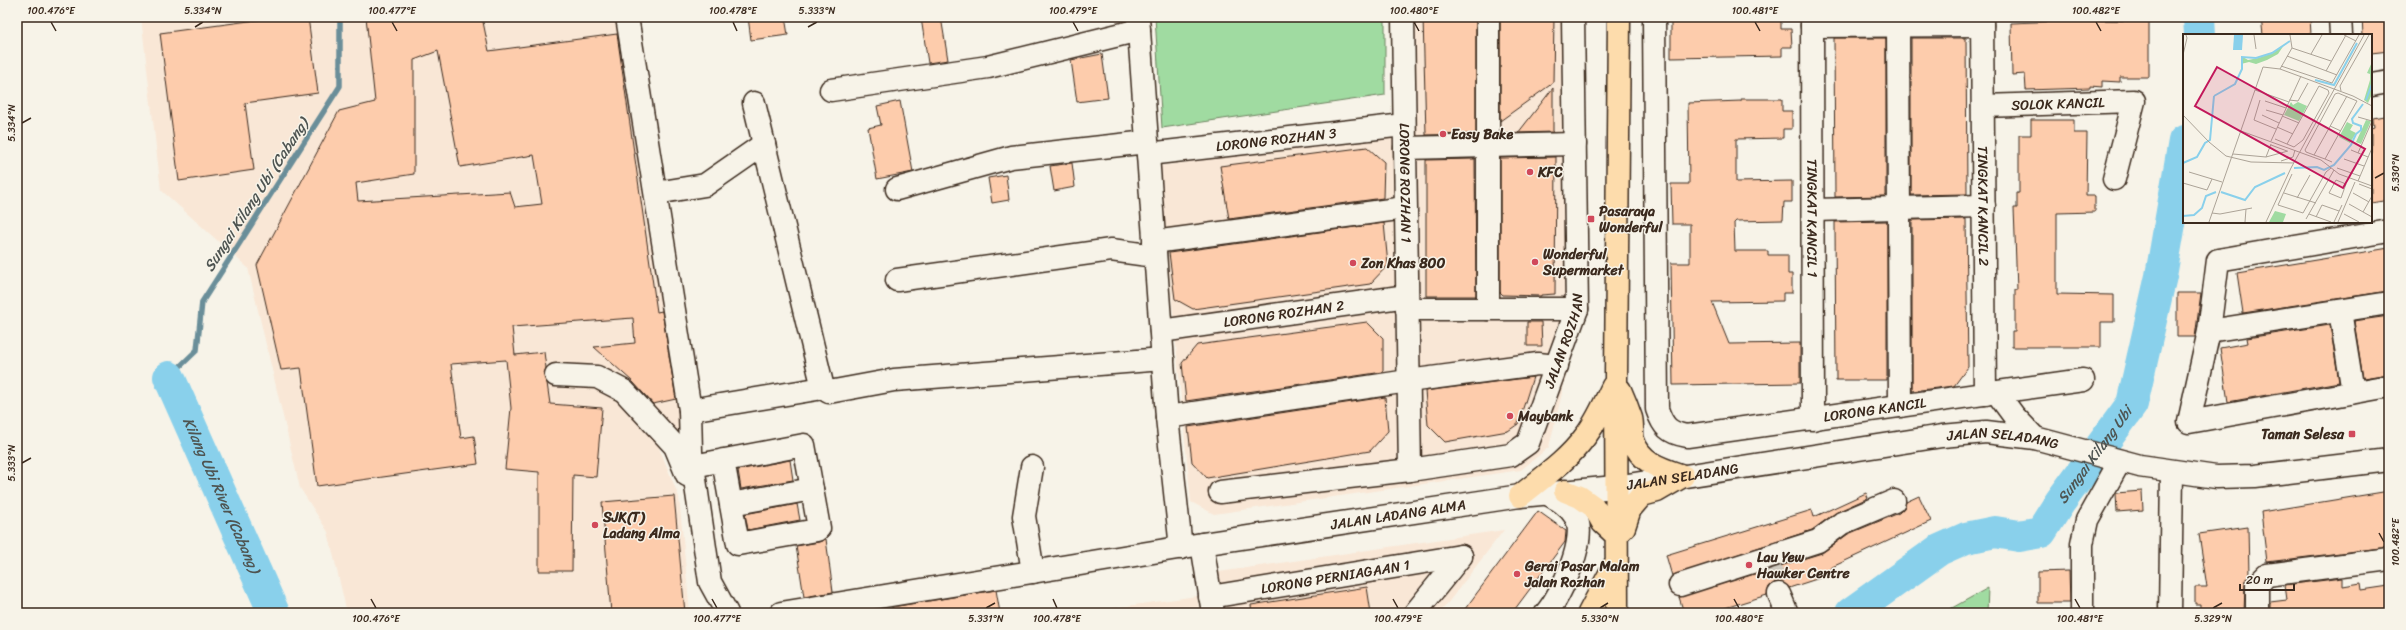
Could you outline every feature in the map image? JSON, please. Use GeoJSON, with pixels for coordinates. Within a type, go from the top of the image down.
{"type":"FeatureCollection","features":[{"type":"Feature","properties":{"kind":"main road"},"geometry":{"type":"LineString","coordinates":[[1617,613],[1616,380],[1619,17]]}},
{"type":"Feature","properties":{"kind":"main road"},"geometry":{"type":"LineString","coordinates":[[1616,380],[1632,420],[1633,438],[1638,452],[1644,459],[1662,470],[1683,476]]}},
{"type":"Feature","properties":{"kind":"main road"},"geometry":{"type":"LineString","coordinates":[[1520,496],[1556,466],[1585,437],[1598,418],[1616,380]]}},
{"type":"Feature","properties":{"kind":"main road"},"geometry":{"type":"LineString","coordinates":[[1616,535],[1624,527],[1630,509],[1642,495],[1657,491],[1683,476]]}},
{"type":"Feature","properties":{"kind":"main road"},"geometry":{"type":"LineString","coordinates":[[1556,492],[1580,497],[1594,507],[1603,522],[1616,535]]}},
{"type":"Feature","properties":{"kind":"main road"},"geometry":{"type":"LineString","coordinates":[[1589,613],[1616,563]]}},
{"type":"Feature","properties":{"kind":"street"},"geometry":{"type":"LineString","coordinates":[[627,17],[690,410],[693,466],[710,582],[727,613]]}},
{"type":"Feature","properties":{"kind":"street","name":"LORONG ROZHAN 1"},"geometry":{"type":"LineString","coordinates":[[1403,17],[1410,470]]}},
{"type":"Feature","properties":{"kind":"street"},"geometry":{"type":"LineString","coordinates":[[1488,17],[1488,309]]}},
{"type":"Feature","properties":{"kind":"street","name":"JALAN ROZHAN"},"geometry":{"type":"LineString","coordinates":[[1220,492],[1410,470],[1511,455],[1528,444],[1577,309],[1573,17]]}},
{"type":"Feature","properties":{"kind":"street","name":"LORONG KANCIL"},"geometry":{"type":"LineString","coordinates":[[1654,17],[1657,410],[1661,423],[1667,430],[1687,436],[2084,380]]}},
{"type":"Feature","properties":{"kind":"street"},"geometry":{"type":"LineString","coordinates":[[2340,17],[2341,34]]}},
{"type":"Feature","properties":{"kind":"street"},"geometry":{"type":"LineString","coordinates":[[1812,22],[1898,26],[1982,21]]}},
{"type":"Feature","properties":{"kind":"street","name":"TINGKAT KANCIL 2"},"geometry":{"type":"LineString","coordinates":[[1982,21],[1984,206],[1991,393]]}},
{"type":"Feature","properties":{"kind":"street","name":"TINGKAT KANCIL 1"},"geometry":{"type":"LineString","coordinates":[[1812,22],[1813,419]]}},
{"type":"Feature","properties":{"kind":"street"},"geometry":{"type":"LineString","coordinates":[[831,90],[988,67],[1138,24],[1167,417],[1181,548]]}},
{"type":"Feature","properties":{"kind":"street"},"geometry":{"type":"LineString","coordinates":[[1898,26],[1900,406]]}},
{"type":"Feature","properties":{"kind":"street"},"geometry":{"type":"LineString","coordinates":[[2372,85],[2389,82]]}},
{"type":"Feature","properties":{"kind":"street","name":"SOLOK KANCIL"},"geometry":{"type":"LineString","coordinates":[[1983,106],[2134,101],[2114,179]]}},
{"type":"Feature","properties":{"kind":"street"},"geometry":{"type":"LineString","coordinates":[[754,103],[824,388],[829,392],[894,380],[1163,358]]}},
{"type":"Feature","properties":{"kind":"street","name":"LORONG ROZHAN 3"},"geometry":{"type":"LineString","coordinates":[[897,189],[1011,157],[1147,148],[1404,125]]}},
{"type":"Feature","properties":{"kind":"street"},"geometry":{"type":"LineString","coordinates":[[656,193],[705,184],[764,144]]}},
{"type":"Feature","properties":{"kind":"street"},"geometry":{"type":"LineString","coordinates":[[1405,148],[1575,144]]}},
{"type":"Feature","properties":{"kind":"street"},"geometry":{"type":"LineString","coordinates":[[1813,210],[1984,206]]}},
{"type":"Feature","properties":{"kind":"street"},"geometry":{"type":"LineString","coordinates":[[897,280],[1110,250],[1155,249],[1405,208]]}},
{"type":"Feature","properties":{"kind":"street"},"geometry":{"type":"LineString","coordinates":[[2389,231],[2218,260],[2209,331],[2189,422],[2389,386]]}},
{"type":"Feature","properties":{"kind":"street","name":"LORONG ROZHAN 2"},"geometry":{"type":"LineString","coordinates":[[1161,331],[1407,302],[1488,309],[1577,309]]}},
{"type":"Feature","properties":{"kind":"street"},"geometry":{"type":"LineString","coordinates":[[2209,331],[2389,303]]}},
{"type":"Feature","properties":{"kind":"street"},"geometry":{"type":"LineString","coordinates":[[2340,311],[2353,392]]}},
{"type":"Feature","properties":{"kind":"street"},"geometry":{"type":"LineString","coordinates":[[1167,417],[1408,381],[1538,364],[1557,366]]}},
{"type":"Feature","properties":{"kind":"street"},"geometry":{"type":"LineString","coordinates":[[556,375],[597,377],[624,391],[675,446],[698,502]]}},
{"type":"Feature","properties":{"kind":"street"},"geometry":{"type":"LineString","coordinates":[[690,410],[824,388]]}},
{"type":"Feature","properties":{"kind":"street"},"geometry":{"type":"LineString","coordinates":[[1991,393],[2014,416],[2041,439]]}},
{"type":"Feature","properties":{"kind":"street","name":"JALAN SELADANG"},"geometry":{"type":"LineString","coordinates":[[1616,487],[1942,436],[1986,432],[2041,439],[2113,459],[2172,472],[2216,477],[2255,476],[2389,460]]}},
{"type":"Feature","properties":{"kind":"street"},"geometry":{"type":"LineString","coordinates":[[693,466],[723,460],[804,445],[819,528],[738,544],[723,460]]}},
{"type":"Feature","properties":{"kind":"street"},"geometry":{"type":"LineString","coordinates":[[2082,613],[2082,544],[2087,520],[2113,459]]}},
{"type":"Feature","properties":{"kind":"street"},"geometry":{"type":"LineString","coordinates":[[1032,467],[1024,516],[1033,572]]}},
{"type":"Feature","properties":{"kind":"street"},"geometry":{"type":"LineString","coordinates":[[2170,613],[2172,472]]}},
{"type":"Feature","properties":{"kind":"street","name":"JALAN LADANG ALMA"},"geometry":{"type":"LineString","coordinates":[[781,613],[1202,544],[1520,496],[1616,487]]}},
{"type":"Feature","properties":{"kind":"street"},"geometry":{"type":"LineString","coordinates":[[731,504],[812,489]]}},
{"type":"Feature","properties":{"kind":"street"},"geometry":{"type":"LineString","coordinates":[[1546,613],[1566,581],[1580,529],[1576,516],[1560,500],[1556,492]]}},
{"type":"Feature","properties":{"kind":"street"},"geometry":{"type":"LineString","coordinates":[[1680,585],[1818,541],[1842,523],[1894,501]]}},
{"type":"Feature","properties":{"kind":"street"},"geometry":{"type":"LineString","coordinates":[[1202,544],[1212,605]]}},
{"type":"Feature","properties":{"kind":"street","name":"LORONG PERNIAGAAN 1"},"geometry":{"type":"LineString","coordinates":[[1212,605],[1461,556],[1415,613]]}},
{"type":"Feature","properties":{"kind":"street"},"geometry":{"type":"LineString","coordinates":[[2257,613],[2257,586],[2267,575],[2389,559]]}},
{"type":"Feature","properties":{"kind":"shaded area"},"geometry":{"type":"Polygon","coordinates":[[[141,17],[619,17],[687,434],[667,427],[654,435],[679,497],[690,613],[347,613],[328,532],[300,488],[248,268],[161,190],[141,17]]]}},
{"type":"Feature","properties":{"kind":"shaded area"},"geometry":{"type":"Polygon","coordinates":[[[1412,17],[1584,17],[1582,310],[1549,447],[1521,470],[1214,514],[1191,502],[1159,166],[1413,131],[1412,17]]]}},
{"type":"Feature","properties":{"kind":"shaded area"},"geometry":{"type":"Polygon","coordinates":[[[1504,530],[1440,613],[1203,613],[1198,575],[1504,530]]]}},
{"type":"Feature","properties":{"kind":"shaded area"},"geometry":{"type":"Polygon","coordinates":[[[1197,596],[1200,613],[1078,613],[1197,596]]]}},
{"type":"Feature","properties":{"kind":"green space"},"geometry":{"type":"Polygon","coordinates":[[[1155,17],[1385,17],[1385,95],[1162,128],[1155,17]]]}},
{"type":"Feature","properties":{"kind":"green space"},"geometry":{"type":"Polygon","coordinates":[[[1988,588],[1987,613],[1943,613],[1988,588]]]}},
{"type":"Feature","properties":{"kind":"building"},"geometry":{"type":"Polygon","coordinates":[[[279,17],[308,17],[318,93],[245,103],[254,170],[179,181],[160,33],[279,17]]]}},
{"type":"Feature","properties":{"kind":"building"},"geometry":{"type":"Polygon","coordinates":[[[366,17],[482,17],[489,51],[617,34],[657,312],[662,311],[676,399],[653,404],[633,382],[594,347],[635,343],[633,318],[512,327],[515,355],[544,352],[546,368],[544,375],[547,383],[550,404],[602,408],[596,477],[573,475],[572,571],[539,571],[539,472],[505,469],[511,408],[506,360],[451,364],[461,438],[474,436],[478,464],[317,486],[301,368],[281,370],[257,265],[339,111],[375,102],[366,17]],[[438,51],[414,60],[414,174],[356,183],[358,201],[510,192],[515,207],[542,204],[534,155],[460,167],[438,51]]]}},
{"type":"Feature","properties":{"kind":"building"},"geometry":{"type":"Polygon","coordinates":[[[748,17],[785,17],[788,35],[751,40],[748,17]]]}},
{"type":"Feature","properties":{"kind":"building"},"geometry":{"type":"Polygon","coordinates":[[[941,17],[948,60],[928,63],[921,18],[941,17]]]}},
{"type":"Feature","properties":{"kind":"building"},"geometry":{"type":"Polygon","coordinates":[[[1423,17],[1476,17],[1476,134],[1426,135],[1423,17]]]}},
{"type":"Feature","properties":{"kind":"building"},"geometry":{"type":"Polygon","coordinates":[[[1500,17],[1554,17],[1553,83],[1500,121],[1500,17]]]}},
{"type":"Feature","properties":{"kind":"building"},"geometry":{"type":"Polygon","coordinates":[[[1680,17],[1781,17],[1781,29],[1791,29],[1792,47],[1782,47],[1782,56],[1671,58],[1671,19],[1680,17]]]}},
{"type":"Feature","properties":{"kind":"building"},"geometry":{"type":"Polygon","coordinates":[[[2261,17],[2310,17],[2311,34],[2263,34],[2261,17]]]}},
{"type":"Feature","properties":{"kind":"building"},"geometry":{"type":"Polygon","coordinates":[[[2362,17],[2389,17],[2389,51],[2372,53],[2372,34],[2363,34],[2362,17]]]}},
{"type":"Feature","properties":{"kind":"building"},"geometry":{"type":"Polygon","coordinates":[[[2089,20],[2149,21],[2149,77],[2120,77],[2120,82],[2102,81],[2102,87],[2090,86],[2090,88],[2026,90],[2025,74],[2012,75],[2011,23],[2089,20]]]}},
{"type":"Feature","properties":{"kind":"building"},"geometry":{"type":"Polygon","coordinates":[[[1834,38],[1886,38],[1886,196],[1835,197],[1834,38]]]}},
{"type":"Feature","properties":{"kind":"building"},"geometry":{"type":"Polygon","coordinates":[[[1911,38],[1966,38],[1967,194],[1911,195],[1911,38]]]}},
{"type":"Feature","properties":{"kind":"building"},"geometry":{"type":"Polygon","coordinates":[[[1102,54],[1108,98],[1077,102],[1071,60],[1102,54]]]}},
{"type":"Feature","properties":{"kind":"building"},"geometry":{"type":"Polygon","coordinates":[[[1553,88],[1553,132],[1518,133],[1553,88]]]}},
{"type":"Feature","properties":{"kind":"building"},"geometry":{"type":"Polygon","coordinates":[[[1741,99],[1782,99],[1782,111],[1792,111],[1792,129],[1783,129],[1783,138],[1736,139],[1736,182],[1792,181],[1792,202],[1784,202],[1783,220],[1736,221],[1734,223],[1735,251],[1768,251],[1768,255],[1788,255],[1788,274],[1792,274],[1792,293],[1783,293],[1783,301],[1712,302],[1729,344],[1800,343],[1800,383],[1673,385],[1671,263],[1690,263],[1690,224],[1672,224],[1671,184],[1689,184],[1688,103],[1741,101],[1741,99]]]}},
{"type":"Feature","properties":{"kind":"building"},"geometry":{"type":"Polygon","coordinates":[[[900,101],[913,172],[877,179],[868,128],[881,125],[877,106],[900,101]]]}},
{"type":"Feature","properties":{"kind":"building"},"geometry":{"type":"Polygon","coordinates":[[[2389,115],[2389,200],[2372,203],[2372,128],[2374,127],[2373,118],[2389,115]]]}},
{"type":"Feature","properties":{"kind":"building"},"geometry":{"type":"Polygon","coordinates":[[[2031,120],[2074,120],[2074,133],[2087,133],[2086,196],[2095,196],[2095,212],[2057,213],[2057,294],[2114,295],[2114,322],[2101,322],[2101,347],[2012,347],[2012,332],[2015,332],[2015,290],[2017,290],[2014,208],[2017,208],[2017,193],[2019,193],[2019,135],[2031,135],[2031,120]]]}},
{"type":"Feature","properties":{"kind":"building"},"geometry":{"type":"Polygon","coordinates":[[[1367,147],[1384,162],[1383,198],[1229,219],[1220,166],[1367,147]]]}},
{"type":"Feature","properties":{"kind":"building"},"geometry":{"type":"Polygon","coordinates":[[[1556,157],[1555,294],[1541,296],[1503,295],[1500,292],[1500,158],[1556,157]]]}},
{"type":"Feature","properties":{"kind":"building"},"geometry":{"type":"Polygon","coordinates":[[[1475,159],[1476,296],[1426,296],[1426,160],[1475,159]]]}},
{"type":"Feature","properties":{"kind":"building"},"geometry":{"type":"Polygon","coordinates":[[[1072,163],[1075,187],[1054,191],[1050,166],[1072,163]]]}},
{"type":"Feature","properties":{"kind":"building"},"geometry":{"type":"Polygon","coordinates":[[[1006,175],[1009,200],[992,203],[988,178],[1006,175]]]}},
{"type":"Feature","properties":{"kind":"building"},"geometry":{"type":"Polygon","coordinates":[[[1966,219],[1968,367],[1954,386],[1912,391],[1912,220],[1966,219]]]}},
{"type":"Feature","properties":{"kind":"building"},"geometry":{"type":"Polygon","coordinates":[[[1887,221],[1887,380],[1836,380],[1835,222],[1887,221]]]}},
{"type":"Feature","properties":{"kind":"building"},"geometry":{"type":"Polygon","coordinates":[[[1384,223],[1388,265],[1370,284],[1193,309],[1175,299],[1169,253],[1384,223]]]}},
{"type":"Feature","properties":{"kind":"building"},"geometry":{"type":"Polygon","coordinates":[[[2389,248],[2389,291],[2243,313],[2237,273],[2389,248]]]}},
{"type":"Feature","properties":{"kind":"building"},"geometry":{"type":"Polygon","coordinates":[[[2177,293],[2201,293],[2195,337],[2177,337],[2177,293]]]}},
{"type":"Feature","properties":{"kind":"building"},"geometry":{"type":"Polygon","coordinates":[[[2389,316],[2389,374],[2363,378],[2354,321],[2389,316]]]}},
{"type":"Feature","properties":{"kind":"building"},"geometry":{"type":"Polygon","coordinates":[[[1367,322],[1383,338],[1383,372],[1186,401],[1182,363],[1197,345],[1367,322]]]}},
{"type":"Feature","properties":{"kind":"building"},"geometry":{"type":"Polygon","coordinates":[[[1527,322],[1541,322],[1542,346],[1527,346],[1527,322]]]}},
{"type":"Feature","properties":{"kind":"building"},"geometry":{"type":"Polygon","coordinates":[[[2330,325],[2339,382],[2228,402],[2220,348],[2248,343],[2247,338],[2330,325]]]}},
{"type":"Feature","properties":{"kind":"building"},"geometry":{"type":"Polygon","coordinates":[[[1533,377],[1518,424],[1508,431],[1445,442],[1428,425],[1425,391],[1533,377]]]}},
{"type":"Feature","properties":{"kind":"building"},"geometry":{"type":"Polygon","coordinates":[[[1385,397],[1388,431],[1370,451],[1207,478],[1192,462],[1188,427],[1385,397]]]}},
{"type":"Feature","properties":{"kind":"building"},"geometry":{"type":"Polygon","coordinates":[[[790,460],[793,480],[741,489],[738,470],[790,460]]]}},
{"type":"Feature","properties":{"kind":"building"},"geometry":{"type":"Polygon","coordinates":[[[2142,491],[2143,510],[2117,512],[2116,493],[2142,491]]]}},
{"type":"Feature","properties":{"kind":"building"},"geometry":{"type":"Polygon","coordinates":[[[2389,491],[2389,547],[2267,562],[2261,512],[2389,491]]]}},
{"type":"Feature","properties":{"kind":"building"},"geometry":{"type":"Polygon","coordinates":[[[1866,493],[1868,498],[1837,512],[1812,530],[1672,576],[1666,555],[1812,510],[1814,517],[1866,493]]]}},
{"type":"Feature","properties":{"kind":"building"},"geometry":{"type":"Polygon","coordinates":[[[674,496],[685,613],[611,613],[602,502],[674,496]]]}},
{"type":"Feature","properties":{"kind":"building"},"geometry":{"type":"Polygon","coordinates":[[[1919,496],[1931,521],[1830,568],[1832,574],[1789,588],[1781,582],[1775,582],[1769,587],[1767,595],[1725,608],[1727,613],[1684,613],[1679,597],[1822,553],[1848,534],[1899,513],[1904,508],[1906,502],[1919,496]]]}},
{"type":"Feature","properties":{"kind":"building"},"geometry":{"type":"Polygon","coordinates":[[[797,504],[800,520],[748,530],[745,514],[797,504]]]}},
{"type":"Feature","properties":{"kind":"building","name":"Gerai Pasar Malam Jalan Rozhan"},"geometry":{"type":"Polygon","coordinates":[[[1538,511],[1566,531],[1565,542],[1512,613],[1462,613],[1538,511]]]}},
{"type":"Feature","properties":{"kind":"building"},"geometry":{"type":"Polygon","coordinates":[[[2248,527],[2249,576],[2245,585],[2244,613],[2200,613],[2200,604],[2195,604],[2195,587],[2207,587],[2199,534],[2248,527]]]}},
{"type":"Feature","properties":{"kind":"building"},"geometry":{"type":"Polygon","coordinates":[[[826,539],[833,592],[804,597],[796,546],[819,542],[826,539]]]}},
{"type":"Feature","properties":{"kind":"building"},"geometry":{"type":"Polygon","coordinates":[[[2069,571],[2070,603],[2038,603],[2038,572],[2069,571]]]}},
{"type":"Feature","properties":{"kind":"building"},"geometry":{"type":"Polygon","coordinates":[[[2343,578],[2343,586],[2361,583],[2362,590],[2389,586],[2389,613],[2270,613],[2270,602],[2287,600],[2285,585],[2343,578]]]}},
{"type":"Feature","properties":{"kind":"building"},"geometry":{"type":"Polygon","coordinates":[[[1367,587],[1371,613],[1252,613],[1251,605],[1367,587]]]}},
{"type":"Feature","properties":{"kind":"building"},"geometry":{"type":"Polygon","coordinates":[[[996,590],[1000,613],[893,613],[892,607],[996,590]]]}},
{"type":"Feature","properties":{"kind":"waterway","name":"Sungai Kilang Ubi (Cabang)"},"geometry":{"type":"LineString","coordinates":[[169,377],[197,350],[202,302],[340,86],[340,17]]}},
{"type":"Feature","properties":{"kind":"waterway","name":"Sungai Kilang Ubi"},"geometry":{"type":"LineString","coordinates":[[2199,17],[2200,34]]}},
{"type":"Feature","properties":{"kind":"waterway","name":"Sungai Kilang Ubi"},"geometry":{"type":"LineString","coordinates":[[1851,613],[1939,550],[1966,538],[1995,532],[2019,536],[2041,532],[2060,502],[2132,404],[2161,276],[2183,147]]}},
{"type":"Feature","properties":{"kind":"waterway","name":"Kilang Ubi River (Cabang)"},"geometry":{"type":"LineString","coordinates":[[169,377],[274,613]]}},
{"type":"Feature","properties":{"kind":"tunnel"},"geometry":{"type":"LineString","coordinates":[[1767,557],[1779,594]]}},
{"type":"Feature","properties":{"kind":"place","name":"Easy Bake"},"geometry":{"type":"Point","coordinates":[1443,134]}},
{"type":"Feature","properties":{"kind":"place","name":"KFC"},"geometry":{"type":"Point","coordinates":[1530,172]}},
{"type":"Feature","properties":{"kind":"place","name":"Pasaraya Wonderful"},"geometry":{"type":"Point","coordinates":[1591,219]}},
{"type":"Feature","properties":{"kind":"place","name":"Wonderful Supermarket"},"geometry":{"type":"Point","coordinates":[1535,262]}},
{"type":"Feature","properties":{"kind":"place","name":"Zon Khas 800"},"geometry":{"type":"Point","coordinates":[1353,263]}},
{"type":"Feature","properties":{"kind":"place","name":"Maybank"},"geometry":{"type":"Point","coordinates":[1510,416]}},
{"type":"Feature","properties":{"kind":"place","name":"Taman Selesa"},"geometry":{"type":"Point","coordinates":[2352,434]}},
{"type":"Feature","properties":{"kind":"place","name":"SJK(T) Ladang Alma"},"geometry":{"type":"Point","coordinates":[595,525]}},
{"type":"Feature","properties":{"kind":"place","name":"Lau Yew Hawker Centre"},"geometry":{"type":"Point","coordinates":[1749,565]}},
{"type":"Feature","properties":{"kind":"place","name":"Gerai Pasar Malam Jalan Rozhan"},"geometry":{"type":"Point","coordinates":[1517,574]}}]}
